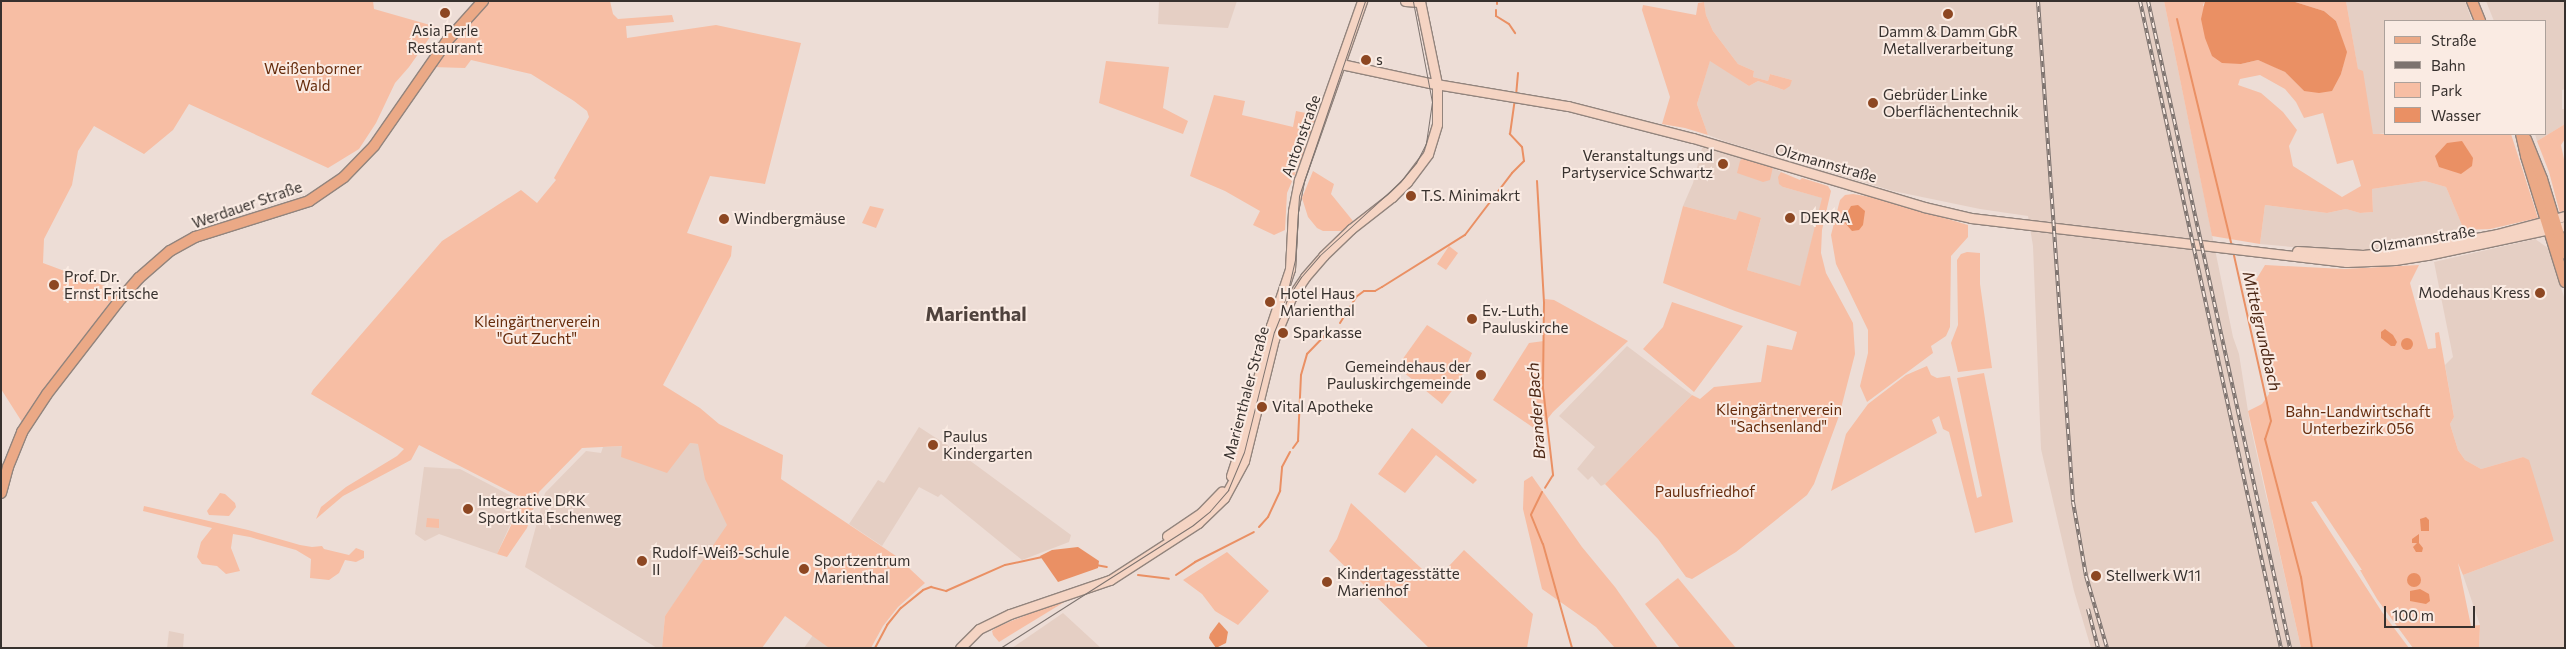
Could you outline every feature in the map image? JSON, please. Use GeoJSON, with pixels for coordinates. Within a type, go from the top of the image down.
{"type":"FeatureCollection","features":[{"type":"Feature","properties":{"kind":"main road","name":"Werdauer Straße"},"geometry":{"type":"LineString","coordinates":[[1,493],[13,454],[32,417],[112,309],[139,278],[170,251],[195,237],[309,201],[344,177],[374,146],[447,41],[483,1]]}},
{"type":"Feature","properties":{"kind":"main road","name":"Antonstraße"},"geometry":{"type":"LineString","coordinates":[[1286,285],[1290,269],[1293,211],[1297,187],[1362,1]]}},
{"type":"Feature","properties":{"kind":"main road"},"geometry":{"type":"LineString","coordinates":[[1405,1],[1420,2]]}},
{"type":"Feature","properties":{"kind":"main road"},"geometry":{"type":"LineString","coordinates":[[2472,1],[2480,20]]}},
{"type":"Feature","properties":{"kind":"main road","name":"Marienthaler Straße"},"geometry":{"type":"LineString","coordinates":[[1025,608],[1110,580],[1192,527],[1219,504],[1233,484],[1244,460],[1277,328],[1291,298],[1305,277],[1351,229],[1392,197],[1428,154],[1436,124],[1437,84],[1420,2]]}},
{"type":"Feature","properties":{"kind":"main road","name":"Olzmannstraße"},"geometry":{"type":"LineString","coordinates":[[1341,64],[1522,100],[1568,106],[1690,137],[1959,216],[2238,248],[2363,255],[2425,248],[2556,224]]}},
{"type":"Feature","properties":{"kind":"main road"},"geometry":{"type":"LineString","coordinates":[[2523,135],[2534,157],[2565,254]]}},
{"type":"Feature","properties":{"kind":"main road"},"geometry":{"type":"LineString","coordinates":[[2556,224],[2565,282]]}},
{"type":"Feature","properties":{"kind":"main road"},"geometry":{"type":"LineString","coordinates":[[1290,269],[1294,276],[1305,277]]}},
{"type":"Feature","properties":{"kind":"main road","name":"Marienthaler Straße"},"geometry":{"type":"LineString","coordinates":[[960,648],[985,625],[1053,594],[1112,572],[1185,524],[1219,496],[1231,477],[1238,457],[1271,326],[1286,285]]}},
{"type":"Feature","properties":{"kind":"shaded area"},"geometry":{"type":"Polygon","coordinates":[[[1159,1],[1237,1],[1228,28],[1158,24],[1159,1]]]}},
{"type":"Feature","properties":{"kind":"shaded area"},"geometry":{"type":"Polygon","coordinates":[[[2164,1],[2233,337],[2239,354],[2250,424],[2267,500],[2273,517],[2272,520],[2301,648],[2091,648],[2074,591],[2041,449],[2033,246],[2028,216],[1980,209],[1893,191],[1727,142],[1708,135],[1697,104],[1710,60],[1749,86],[1758,81],[1784,90],[1792,80],[1770,74],[1768,81],[1753,77],[1754,71],[1738,64],[1713,31],[1706,15],[1704,2],[2164,1]]]}},
{"type":"Feature","properties":{"kind":"shaded area"},"geometry":{"type":"Polygon","coordinates":[[[2346,1],[2465,1],[2472,20],[2384,20],[2384,133],[2373,135],[2358,70],[2346,1]]]}},
{"type":"Feature","properties":{"kind":"shaded area"},"geometry":{"type":"Polygon","coordinates":[[[2486,1],[2565,1],[2565,89],[2562,90],[2562,109],[2565,109],[2565,124],[2537,141],[2535,135],[2546,135],[2546,20],[2494,20],[2486,1]]]}},
{"type":"Feature","properties":{"kind":"shaded area"},"geometry":{"type":"Polygon","coordinates":[[[1706,147],[1769,165],[1781,172],[1783,187],[1823,198],[1800,287],[1747,270],[1761,218],[1736,220],[1683,206],[1693,183],[1702,148],[1706,147]]]}},
{"type":"Feature","properties":{"kind":"shaded area"},"geometry":{"type":"Polygon","coordinates":[[[2425,181],[2446,187],[2466,234],[2442,234],[2404,248],[2347,252],[2260,244],[2265,205],[2327,213],[2346,209],[2360,213],[2373,212],[2372,189],[2425,181]]]}},
{"type":"Feature","properties":{"kind":"shaded area"},"geometry":{"type":"Polygon","coordinates":[[[2535,239],[2548,248],[2565,300],[2565,648],[2479,648],[2480,625],[2463,575],[2554,541],[2523,457],[2481,469],[2465,460],[2458,450],[2450,424],[2454,417],[2445,365],[2453,357],[2434,262],[2535,239]]]}},
{"type":"Feature","properties":{"kind":"shaded area"},"geometry":{"type":"Polygon","coordinates":[[[1627,346],[1692,395],[1601,486],[1592,476],[1588,480],[1577,469],[1595,447],[1559,416],[1627,346]]]}},
{"type":"Feature","properties":{"kind":"shaded area"},"geometry":{"type":"Polygon","coordinates":[[[919,427],[950,447],[959,458],[965,457],[1071,535],[1069,542],[1022,560],[941,494],[938,497],[919,487],[882,546],[849,524],[878,480],[884,483],[919,427]]]}},
{"type":"Feature","properties":{"kind":"shaded area","name":"Rudolf-Weiß-Schule II"},"geometry":{"type":"Polygon","coordinates":[[[699,444],[758,487],[665,616],[662,648],[657,648],[525,567],[545,493],[586,451],[601,453],[603,447],[699,444]]]}},
{"type":"Feature","properties":{"kind":"shaded area","name":"Integrative DRK Sportkita Eschenweg"},"geometry":{"type":"Polygon","coordinates":[[[424,467],[460,469],[521,501],[497,554],[439,534],[425,541],[415,534],[424,467]]]}},
{"type":"Feature","properties":{"kind":"shaded area"},"geometry":{"type":"Polygon","coordinates":[[[1063,613],[1101,648],[1012,648],[1063,613]]]}},
{"type":"Feature","properties":{"kind":"shaded area"},"geometry":{"type":"Polygon","coordinates":[[[169,631],[184,634],[183,648],[167,648],[169,631]]]}},
{"type":"Feature","properties":{"kind":"shaded area"},"geometry":{"type":"Polygon","coordinates":[[[813,635],[829,648],[804,648],[813,635]]]}},
{"type":"Feature","properties":{"kind":"green space","name":"Weißenborner Wald"},"geometry":{"type":"Polygon","coordinates":[[[1,1],[373,1],[374,9],[437,27],[409,67],[395,83],[376,123],[359,149],[328,168],[189,104],[173,130],[144,154],[94,126],[78,151],[72,185],[44,239],[43,263],[118,291],[22,422],[1,389],[1,1]]]}},
{"type":"Feature","properties":{"kind":"green space","name":"Kleingärtnerverein \"Gut Zucht\""},"geometry":{"type":"Polygon","coordinates":[[[486,1],[610,1],[613,14],[618,19],[672,15],[674,22],[626,26],[627,38],[716,25],[801,43],[765,184],[710,176],[687,233],[732,246],[731,256],[663,385],[700,408],[719,424],[783,455],[781,479],[896,556],[925,583],[898,607],[883,626],[871,648],[829,648],[785,616],[762,648],[662,648],[665,616],[727,525],[705,479],[698,444],[690,443],[667,473],[621,457],[622,446],[582,448],[539,492],[527,528],[507,557],[497,554],[524,499],[419,445],[411,460],[343,496],[316,519],[321,507],[346,487],[397,456],[404,449],[311,394],[313,390],[442,241],[521,190],[537,203],[556,180],[554,178],[589,117],[587,111],[574,101],[531,74],[471,60],[465,68],[432,67],[486,1]]]}},
{"type":"Feature","properties":{"kind":"green space"},"geometry":{"type":"Polygon","coordinates":[[[2164,1],[2205,1],[2203,5],[2241,64],[2258,60],[2273,66],[2285,72],[2304,91],[2341,74],[2346,52],[2336,21],[2324,11],[2292,1],[2346,1],[2358,69],[2363,71],[2373,134],[2511,135],[2538,218],[2490,229],[2464,230],[2446,187],[2425,181],[2372,189],[2373,212],[2360,213],[2346,209],[2327,213],[2265,205],[2260,244],[2212,236],[2164,1]],[[2260,75],[2240,79],[2238,85],[2261,93],[2283,112],[2297,130],[2289,146],[2293,166],[2342,197],[2361,186],[2353,160],[2337,164],[2323,113],[2304,118],[2296,102],[2285,89],[2260,75]]]}},
{"type":"Feature","properties":{"kind":"green space"},"geometry":{"type":"Polygon","coordinates":[[[1704,2],[1706,15],[1713,31],[1738,64],[1754,71],[1753,77],[1768,81],[1770,74],[1792,80],[1790,86],[1784,90],[1758,81],[1749,86],[1710,61],[1697,104],[1708,135],[1662,124],[1670,97],[1642,10],[1643,5],[1696,15],[1698,3],[1704,2]]]}},
{"type":"Feature","properties":{"kind":"green space"},"geometry":{"type":"Polygon","coordinates":[[[1106,61],[1169,67],[1163,108],[1188,121],[1183,134],[1099,103],[1106,61]]]}},
{"type":"Feature","properties":{"kind":"green space"},"geometry":{"type":"Polygon","coordinates":[[[1214,95],[1245,101],[1242,115],[1293,127],[1296,111],[1320,116],[1287,193],[1285,230],[1274,235],[1253,225],[1260,211],[1225,191],[1190,176],[1214,95]]]}},
{"type":"Feature","properties":{"kind":"green space"},"geometry":{"type":"Polygon","coordinates":[[[2565,124],[2565,139],[2561,145],[2565,164],[2565,232],[2549,172],[2537,141],[2565,124]]]}},
{"type":"Feature","properties":{"kind":"green space"},"geometry":{"type":"Polygon","coordinates":[[[1743,158],[1773,167],[1770,180],[1763,182],[1737,173],[1740,161],[1743,158]]]}},
{"type":"Feature","properties":{"kind":"green space"},"geometry":{"type":"Polygon","coordinates":[[[1313,171],[1334,184],[1331,194],[1353,221],[1342,231],[1323,231],[1317,228],[1308,217],[1302,198],[1313,171]]]}},
{"type":"Feature","properties":{"kind":"green space"},"geometry":{"type":"Polygon","coordinates":[[[1781,172],[1800,180],[1802,178],[1828,186],[1831,191],[1822,230],[1821,253],[1826,273],[1853,323],[1855,354],[1839,416],[1814,484],[1807,495],[1736,552],[1692,579],[1686,577],[1658,539],[1605,484],[1692,395],[1700,399],[1714,387],[1761,382],[1767,345],[1792,350],[1797,332],[1735,311],[1663,283],[1683,206],[1736,220],[1739,211],[1761,218],[1747,270],[1800,286],[1822,198],[1783,187],[1779,184],[1778,177],[1781,172]]]}},
{"type":"Feature","properties":{"kind":"green space"},"geometry":{"type":"Polygon","coordinates":[[[1853,194],[1877,198],[1968,225],[1968,237],[1951,256],[1950,327],[1946,336],[1931,346],[1933,353],[1867,402],[1860,386],[1868,353],[1868,330],[1836,264],[1831,235],[1840,200],[1845,195],[1853,194]]]}},
{"type":"Feature","properties":{"kind":"green space"},"geometry":{"type":"Polygon","coordinates":[[[870,206],[884,209],[876,228],[862,223],[870,206]]]}},
{"type":"Feature","properties":{"kind":"green space"},"geometry":{"type":"Polygon","coordinates":[[[1449,246],[1458,253],[1446,270],[1437,264],[1449,246]]]}},
{"type":"Feature","properties":{"kind":"green space"},"geometry":{"type":"Polygon","coordinates":[[[1967,252],[1980,253],[1980,284],[1992,368],[1958,372],[1951,343],[1958,325],[1957,260],[1961,254],[1967,252]]]}},
{"type":"Feature","properties":{"kind":"green space","name":"Bahn-Landwirtschaft Unterbezirk 056"},"geometry":{"type":"Polygon","coordinates":[[[2265,265],[2344,269],[2419,265],[2410,283],[2428,349],[2436,348],[2435,333],[2439,332],[2454,417],[2450,424],[2458,450],[2465,460],[2481,469],[2523,457],[2529,460],[2554,541],[2463,575],[2458,563],[2471,626],[2480,625],[2479,648],[2413,648],[2377,599],[2360,570],[2362,570],[2316,501],[2311,502],[2382,612],[2409,648],[2301,648],[2248,411],[2262,404],[2269,394],[2271,351],[2251,288],[2265,265]]]}},
{"type":"Feature","properties":{"kind":"green space"},"geometry":{"type":"Polygon","coordinates":[[[1545,299],[1554,300],[1628,341],[1553,412],[1538,431],[1493,400],[1529,343],[1544,341],[1545,299]]]}},
{"type":"Feature","properties":{"kind":"green space"},"geometry":{"type":"Polygon","coordinates":[[[1672,302],[1743,326],[1694,392],[1643,349],[1663,327],[1672,302]]]}},
{"type":"Feature","properties":{"kind":"green space"},"geometry":{"type":"Polygon","coordinates":[[[1427,325],[1472,353],[1460,380],[1442,404],[1397,367],[1427,325]]]}},
{"type":"Feature","properties":{"kind":"green space"},"geometry":{"type":"Polygon","coordinates":[[[1927,366],[1931,375],[1937,378],[1950,376],[1977,498],[1982,496],[1957,378],[1984,373],[2013,522],[1975,533],[1949,432],[1943,429],[1939,416],[1932,420],[1937,433],[1831,491],[1846,434],[1868,404],[1906,375],[1927,366]]]}},
{"type":"Feature","properties":{"kind":"green space"},"geometry":{"type":"Polygon","coordinates":[[[1412,428],[1477,480],[1473,484],[1436,455],[1405,493],[1378,474],[1412,428]]]}},
{"type":"Feature","properties":{"kind":"green space"},"geometry":{"type":"Polygon","coordinates":[[[1532,476],[1582,547],[1615,587],[1658,648],[1615,648],[1596,627],[1542,589],[1523,509],[1524,481],[1532,476]]]}},
{"type":"Feature","properties":{"kind":"green space"},"geometry":{"type":"Polygon","coordinates":[[[220,493],[225,494],[235,503],[236,507],[229,516],[209,515],[207,511],[220,493]]]}},
{"type":"Feature","properties":{"kind":"green space"},"geometry":{"type":"Polygon","coordinates":[[[1351,503],[1435,581],[1464,550],[1533,614],[1527,648],[1429,648],[1329,551],[1337,539],[1351,503]]]}},
{"type":"Feature","properties":{"kind":"green space"},"geometry":{"type":"Polygon","coordinates":[[[144,506],[248,530],[300,545],[322,546],[324,549],[349,555],[356,548],[364,551],[364,558],[356,562],[345,560],[339,573],[329,580],[310,578],[311,559],[296,550],[233,534],[231,548],[240,571],[226,574],[217,566],[202,564],[197,557],[201,542],[212,528],[143,511],[144,506]]]}},
{"type":"Feature","properties":{"kind":"green space"},"geometry":{"type":"Polygon","coordinates":[[[427,518],[439,519],[439,528],[426,527],[427,518]]]}},
{"type":"Feature","properties":{"kind":"green space"},"geometry":{"type":"Polygon","coordinates":[[[1227,552],[1269,591],[1238,625],[1215,611],[1202,594],[1183,580],[1227,552]]]}},
{"type":"Feature","properties":{"kind":"green space"},"geometry":{"type":"Polygon","coordinates":[[[1678,578],[1736,648],[1680,648],[1645,604],[1678,578]]]}},
{"type":"Feature","properties":{"kind":"green space"},"geometry":{"type":"Polygon","coordinates":[[[1065,599],[1066,601],[999,642],[993,635],[992,631],[997,627],[1065,599]]]}},
{"type":"Feature","properties":{"kind":"water"},"geometry":{"type":"Polygon","coordinates":[[[2205,1],[2292,1],[2324,11],[2336,21],[2347,52],[2341,74],[2332,91],[2319,93],[2304,91],[2285,72],[2258,60],[2241,64],[2222,63],[2212,56],[2205,38],[2201,19],[2205,1]]]}},
{"type":"Feature","properties":{"kind":"water"},"geometry":{"type":"Polygon","coordinates":[[[2462,141],[2473,158],[2472,166],[2461,174],[2439,167],[2435,156],[2447,143],[2462,141]]]}},
{"type":"Feature","properties":{"kind":"water"},"geometry":{"type":"Polygon","coordinates":[[[1858,205],[1865,211],[1863,225],[1859,230],[1852,231],[1845,223],[1847,213],[1851,206],[1858,205]]]}},
{"type":"Feature","properties":{"kind":"water"},"geometry":{"type":"Polygon","coordinates":[[[2385,329],[2393,335],[2397,342],[2395,346],[2391,346],[2381,338],[2381,332],[2385,329]]]}},
{"type":"Feature","properties":{"kind":"water"},"geometry":{"type":"Polygon","coordinates":[[[2407,338],[2413,344],[2407,350],[2401,344],[2407,338]]]}},
{"type":"Feature","properties":{"kind":"water"},"geometry":{"type":"Polygon","coordinates":[[[2426,517],[2429,520],[2429,531],[2421,531],[2420,519],[2426,517]]]}},
{"type":"Feature","properties":{"kind":"water"},"geometry":{"type":"Polygon","coordinates":[[[2419,534],[2419,543],[2423,548],[2422,552],[2416,552],[2413,547],[2417,543],[2412,543],[2412,539],[2419,534]]]}},
{"type":"Feature","properties":{"kind":"water"},"geometry":{"type":"Polygon","coordinates":[[[1078,547],[1099,561],[1098,568],[1058,582],[1040,556],[1052,550],[1078,547]]]}},
{"type":"Feature","properties":{"kind":"water"},"geometry":{"type":"Polygon","coordinates":[[[2414,573],[2419,575],[2421,580],[2419,585],[2414,587],[2409,585],[2407,580],[2409,575],[2414,573]]]}},
{"type":"Feature","properties":{"kind":"water"},"geometry":{"type":"Polygon","coordinates":[[[2420,589],[2429,594],[2430,601],[2426,604],[2410,601],[2410,591],[2420,589]]]}},
{"type":"Feature","properties":{"kind":"water"},"geometry":{"type":"Polygon","coordinates":[[[1219,622],[1228,632],[1226,643],[1216,648],[1209,638],[1219,622]]]}},
{"type":"Feature","properties":{"kind":"waterway"},"geometry":{"type":"LineString","coordinates":[[1496,10],[1496,16],[1509,24],[1515,33]]}},
{"type":"Feature","properties":{"kind":"waterway","name":"Mittelgrundbach"},"geometry":{"type":"LineString","coordinates":[[2177,19],[2232,246]]}},
{"type":"Feature","properties":{"kind":"waterway"},"geometry":{"type":"LineString","coordinates":[[1516,96],[1518,73]]}},
{"type":"Feature","properties":{"kind":"waterway"},"geometry":{"type":"LineString","coordinates":[[1340,323],[1356,297],[1364,291],[1375,291],[1465,235],[1512,173],[1524,161],[1522,147],[1510,134],[1515,100]]}},
{"type":"Feature","properties":{"kind":"waterway","name":"Brander Bach"},"geometry":{"type":"LineString","coordinates":[[1537,181],[1544,303],[1543,388],[1553,475],[1545,488]]}},
{"type":"Feature","properties":{"kind":"waterway","name":"Mittelgrundbach"},"geometry":{"type":"LineString","coordinates":[[2233,251],[2271,421],[2265,439],[2301,577],[2312,648]]}},
{"type":"Feature","properties":{"kind":"waterway"},"geometry":{"type":"LineString","coordinates":[[1293,448],[1298,441],[1301,375],[1307,354],[1329,331]]}},
{"type":"Feature","properties":{"kind":"waterway"},"geometry":{"type":"LineString","coordinates":[[1259,527],[1268,517],[1280,491],[1282,467],[1290,452]]}},
{"type":"Feature","properties":{"kind":"waterway","name":"Brander Bach"},"geometry":{"type":"LineString","coordinates":[[1542,492],[1531,515],[1543,544],[1572,648]]}},
{"type":"Feature","properties":{"kind":"waterway"},"geometry":{"type":"LineString","coordinates":[[1176,575],[1195,562],[1254,532]]}},
{"type":"Feature","properties":{"kind":"waterway"},"geometry":{"type":"LineString","coordinates":[[875,648],[887,625],[901,608],[923,590],[931,587],[946,591],[1005,565],[1042,557]]}},
{"type":"Feature","properties":{"kind":"waterway"},"geometry":{"type":"LineString","coordinates":[[1096,565],[1107,567]]}},
{"type":"Feature","properties":{"kind":"waterway"},"geometry":{"type":"LineString","coordinates":[[1138,575],[1169,579]]}},
{"type":"Feature","properties":{"kind":"tram line"},"geometry":{"type":"LineString","coordinates":[[1288,290],[1295,260],[1299,196],[1365,1]]}},
{"type":"Feature","properties":{"kind":"tram line"},"geometry":{"type":"LineString","coordinates":[[1000,648],[1193,525],[1210,511],[1228,490],[1244,452],[1274,332],[1288,297],[1301,277],[1319,256],[1400,182],[1416,163],[1426,143],[1432,102],[1413,1]]}},
{"type":"Feature","properties":{"kind":"railway"},"geometry":{"type":"LineString","coordinates":[[2038,1],[2073,502],[2086,576],[2107,648]]}},
{"type":"Feature","properties":{"kind":"railway"},"geometry":{"type":"LineString","coordinates":[[2140,1],[2281,648]]}},
{"type":"Feature","properties":{"kind":"railway"},"geometry":{"type":"LineString","coordinates":[[2148,1],[2290,648]]}},
{"type":"Feature","properties":{"kind":"railway"},"geometry":{"type":"LineString","coordinates":[[2088,609],[2098,648]]}},
{"type":"Feature","properties":{"kind":"place","name":"Asia Perle Restaurant"},"geometry":{"type":"Point","coordinates":[445,13]}},
{"type":"Feature","properties":{"kind":"place","name":"Damm & Damm GbR Metallverarbeitung"},"geometry":{"type":"Point","coordinates":[1948,14]}},
{"type":"Feature","properties":{"kind":"place","name":"s"},"geometry":{"type":"Point","coordinates":[1366,60]}},
{"type":"Feature","properties":{"kind":"place","name":"Gebrüder Linke Oberflächentechnik"},"geometry":{"type":"Point","coordinates":[1873,103]}},
{"type":"Feature","properties":{"kind":"place","name":"Veranstaltungs und Partyservice Schwartz"},"geometry":{"type":"Point","coordinates":[1723,164]}},
{"type":"Feature","properties":{"kind":"place","name":"T.S. Minimakrt"},"geometry":{"type":"Point","coordinates":[1411,196]}},
{"type":"Feature","properties":{"kind":"place","name":"DEKRA"},"geometry":{"type":"Point","coordinates":[1790,218]}},
{"type":"Feature","properties":{"kind":"place","name":"Windbergmäuse"},"geometry":{"type":"Point","coordinates":[724,219]}},
{"type":"Feature","properties":{"kind":"place","name":"Prof. Dr. Ernst Fritsche"},"geometry":{"type":"Point","coordinates":[54,285]}},
{"type":"Feature","properties":{"kind":"place","name":"Modehaus Kress"},"geometry":{"type":"Point","coordinates":[2540,293]}},
{"type":"Feature","properties":{"kind":"place","name":"Hotel Haus Marienthal"},"geometry":{"type":"Point","coordinates":[1270,302]}},
{"type":"Feature","properties":{"kind":"place","name":"Ev.-Luth. Pauluskirche"},"geometry":{"type":"Point","coordinates":[1472,319]}},
{"type":"Feature","properties":{"kind":"place","name":"Sparkasse"},"geometry":{"type":"Point","coordinates":[1283,333]}},
{"type":"Feature","properties":{"kind":"place","name":"Gemeindehaus der Pauluskirchgemeinde"},"geometry":{"type":"Point","coordinates":[1481,375]}},
{"type":"Feature","properties":{"kind":"place","name":"Vital Apotheke"},"geometry":{"type":"Point","coordinates":[1262,407]}},
{"type":"Feature","properties":{"kind":"place","name":"Paulus Kindergarten"},"geometry":{"type":"Point","coordinates":[933,445]}},
{"type":"Feature","properties":{"kind":"place","name":"Integrative DRK Sportkita Eschenweg"},"geometry":{"type":"Point","coordinates":[468,509]}},
{"type":"Feature","properties":{"kind":"place","name":"Rudolf-Weiß-Schule II"},"geometry":{"type":"Point","coordinates":[642,561]}},
{"type":"Feature","properties":{"kind":"place","name":"Sportzentrum Marienthal"},"geometry":{"type":"Point","coordinates":[804,569]}},
{"type":"Feature","properties":{"kind":"place","name":"Stellwerk W11"},"geometry":{"type":"Point","coordinates":[2096,576]}},
{"type":"Feature","properties":{"kind":"place","name":"Kindertagesstätte Marienhof"},"geometry":{"type":"Point","coordinates":[1327,582]}},
{"type":"Feature","properties":{"kind":"district","name":"Marienthal"},"geometry":{"type":"Point","coordinates":[976,313]}},
{"type":"Feature","properties":{"kind":"park label","name":"Kleingärtnerverein \"Sachsenland\""},"geometry":{"type":"Point","coordinates":[1779,418]}},
{"type":"Feature","properties":{"kind":"park label","name":"Paulusfriedhof"},"geometry":{"type":"Point","coordinates":[1705,492]}}]}
